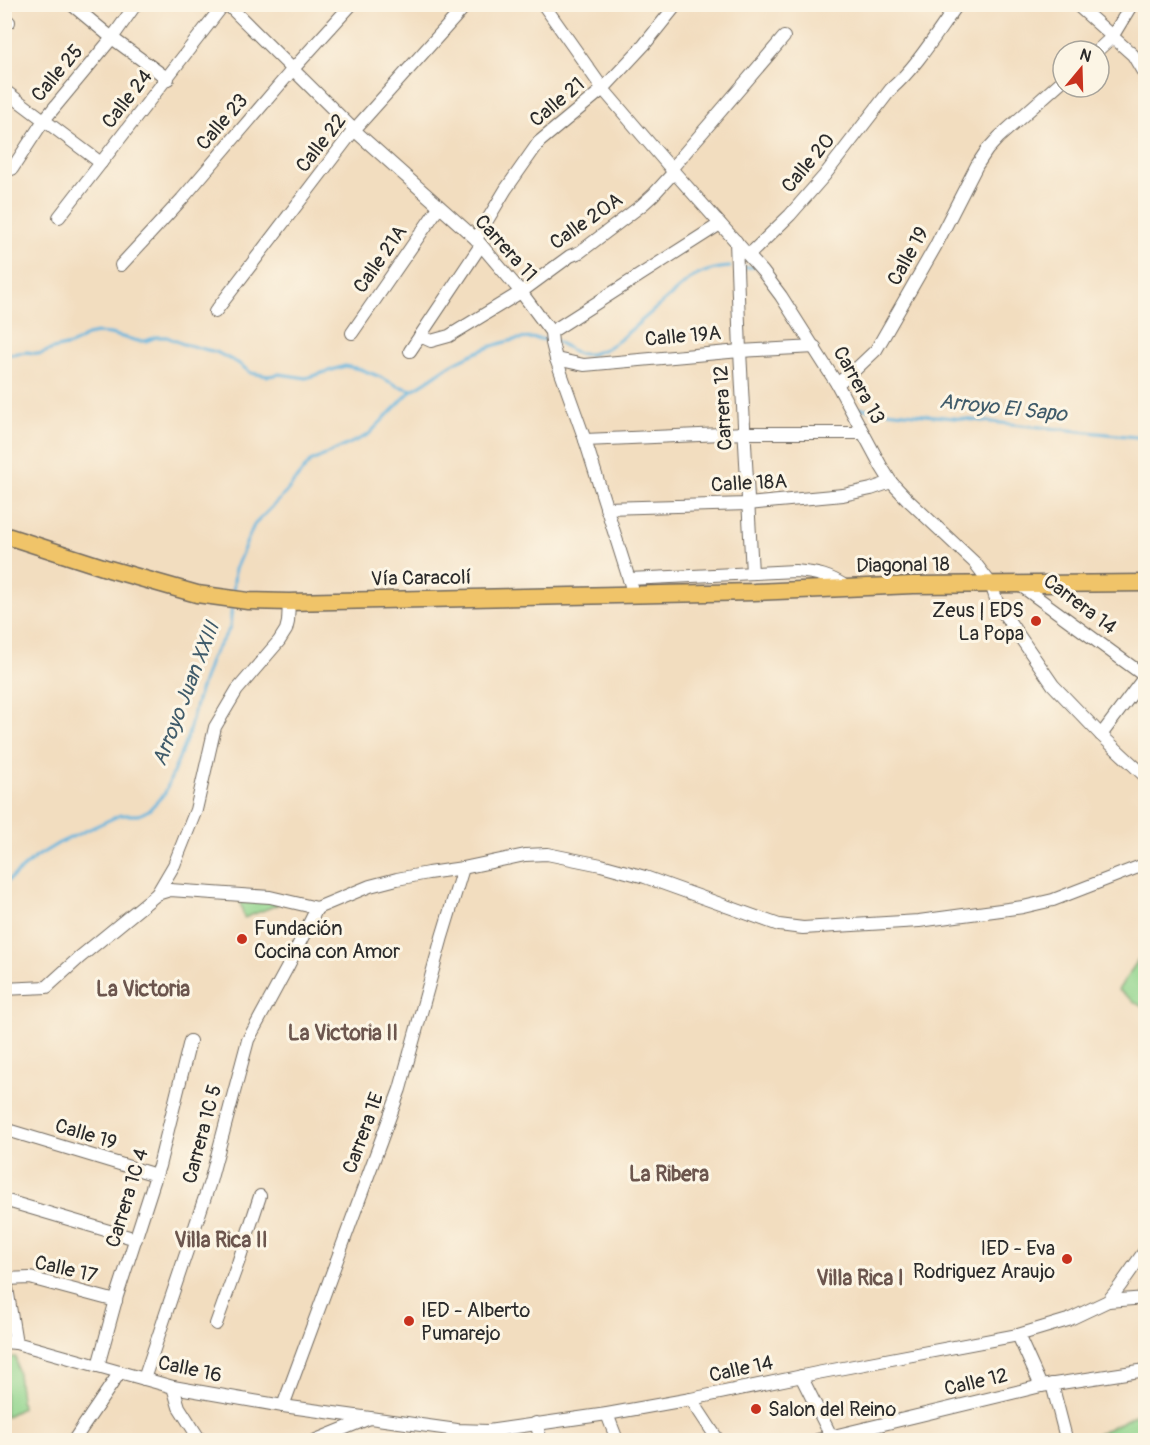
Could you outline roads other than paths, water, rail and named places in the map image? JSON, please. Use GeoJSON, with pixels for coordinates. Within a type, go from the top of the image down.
{"type":"FeatureCollection","features":[{"type":"Feature","properties":{"kind":"main road","name":"Vía Caracolí"},"geometry":{"type":"LineString","coordinates":[[4,535],[109,569],[197,594],[233,599],[289,602],[632,587],[848,588]]}},
{"type":"Feature","properties":{"kind":"main road","name":"Diagonal 18"},"geometry":{"type":"LineString","coordinates":[[848,588],[914,585],[1146,583]]}},
{"type":"Feature","properties":{"kind":"street"},"geometry":{"type":"LineString","coordinates":[[70,4],[168,79]]}},
{"type":"Feature","properties":{"kind":"street","name":"Calle 25"},"geometry":{"type":"LineString","coordinates":[[12,169],[44,120],[112,38],[136,4]]}},
{"type":"Feature","properties":{"kind":"street","name":"Carrera 11"},"geometry":{"type":"LineString","coordinates":[[226,4],[354,130],[479,242],[521,292],[552,337],[556,359],[585,440],[632,587]]}},
{"type":"Feature","properties":{"kind":"street","name":"Calle 24"},"geometry":{"type":"LineString","coordinates":[[59,217],[226,4]]}},
{"type":"Feature","properties":{"kind":"street","name":"Calle 23"},"geometry":{"type":"LineString","coordinates":[[121,265],[182,199],[352,4]]}},
{"type":"Feature","properties":{"kind":"street","name":"Calle 22"},"geometry":{"type":"LineString","coordinates":[[214,312],[354,130],[467,4]]}},
{"type":"Feature","properties":{"kind":"street","name":"Carrera 13"},"geometry":{"type":"LineString","coordinates":[[543,4],[603,89],[749,255],[781,296],[837,384],[891,482],[907,500],[975,563],[991,584],[998,605],[1053,685],[1146,777]]}},
{"type":"Feature","properties":{"kind":"street","name":"Calle 20"},"geometry":{"type":"LineString","coordinates":[[749,255],[790,215],[824,176],[891,89],[901,81],[927,49],[958,4]]}},
{"type":"Feature","properties":{"kind":"street"},"geometry":{"type":"LineString","coordinates":[[1076,4],[1133,55],[1146,77]]}},
{"type":"Feature","properties":{"kind":"street"},"geometry":{"type":"LineString","coordinates":[[1110,39],[1132,4]]}},
{"type":"Feature","properties":{"kind":"street","name":"Calle 21"},"geometry":{"type":"LineString","coordinates":[[410,351],[479,242],[506,189],[539,142],[603,89],[644,45],[676,5]]}},
{"type":"Feature","properties":{"kind":"street","name":"Calle 20A"},"geometry":{"type":"LineString","coordinates":[[420,336],[431,341],[449,336],[521,292],[570,256],[580,252],[642,205],[653,195],[784,37]]}},
{"type":"Feature","properties":{"kind":"street"},"geometry":{"type":"LineString","coordinates":[[4,90],[101,163]]}},
{"type":"Feature","properties":{"kind":"street","name":"Calle 19"},"geometry":{"type":"LineString","coordinates":[[837,384],[876,350],[935,247],[977,165],[999,137],[1051,91]]}},
{"type":"Feature","properties":{"kind":"street","name":"Calle 21A"},"geometry":{"type":"LineString","coordinates":[[352,333],[439,207]]}},
{"type":"Feature","properties":{"kind":"street"},"geometry":{"type":"LineString","coordinates":[[552,337],[720,224]]}},
{"type":"Feature","properties":{"kind":"street","name":"Carrera 12"},"geometry":{"type":"LineString","coordinates":[[736,241],[752,573]]}},
{"type":"Feature","properties":{"kind":"street","name":"Calle 19A"},"geometry":{"type":"LineString","coordinates":[[556,359],[584,364],[815,347]]}},
{"type":"Feature","properties":{"kind":"street"},"geometry":{"type":"LineString","coordinates":[[585,440],[745,433],[863,432]]}},
{"type":"Feature","properties":{"kind":"street","name":"Calle 18A"},"geometry":{"type":"LineString","coordinates":[[606,508],[748,504],[843,495],[891,482]]}},
{"type":"Feature","properties":{"kind":"street","name":"Diagonal 18"},"geometry":{"type":"LineString","coordinates":[[632,587],[752,573],[795,571],[817,573],[834,578],[848,588]]}},
{"type":"Feature","properties":{"kind":"street","name":"Carrera 14"},"geometry":{"type":"LineString","coordinates":[[1020,585],[1145,676]]}},
{"type":"Feature","properties":{"kind":"street"},"geometry":{"type":"LineString","coordinates":[[4,989],[47,987],[157,894],[174,866],[196,810],[215,728],[237,690],[286,630],[289,602]]}},
{"type":"Feature","properties":{"kind":"street"},"geometry":{"type":"LineString","coordinates":[[1101,735],[1145,676]]}},
{"type":"Feature","properties":{"kind":"street"},"geometry":{"type":"LineString","coordinates":[[157,894],[170,890],[270,897],[317,908],[370,886],[525,855],[547,854],[645,877],[779,925],[803,928],[920,921],[1023,907],[1053,900],[1146,864]]}},
{"type":"Feature","properties":{"kind":"street","name":"Carrera 1E"},"geometry":{"type":"LineString","coordinates":[[283,1406],[400,1089],[442,937],[464,868]]}},
{"type":"Feature","properties":{"kind":"street","name":"Carrera 1C 5"},"geometry":{"type":"LineString","coordinates":[[144,1379],[210,1182],[248,1040],[317,908]]}},
{"type":"Feature","properties":{"kind":"street","name":"Carrera 1C 4"},"geometry":{"type":"LineString","coordinates":[[98,1366],[156,1175],[190,1041]]}},
{"type":"Feature","properties":{"kind":"street","name":"Calle 19"},"geometry":{"type":"LineString","coordinates":[[4,1129],[156,1175]]}},
{"type":"Feature","properties":{"kind":"street"},"geometry":{"type":"LineString","coordinates":[[216,1324],[260,1196]]}},
{"type":"Feature","properties":{"kind":"street"},"geometry":{"type":"LineString","coordinates":[[4,1200],[136,1239]]}},
{"type":"Feature","properties":{"kind":"street","name":"Calle 14"},"geometry":{"type":"LineString","coordinates":[[371,1417],[457,1430],[488,1431],[691,1400],[801,1376],[1018,1335],[1068,1320],[1108,1301],[1146,1249]]}},
{"type":"Feature","properties":{"kind":"street"},"geometry":{"type":"LineString","coordinates":[[5,1274],[10,1343]]}},
{"type":"Feature","properties":{"kind":"street","name":"Calle 17"},"geometry":{"type":"LineString","coordinates":[[5,1274],[30,1278],[116,1301]]}},
{"type":"Feature","properties":{"kind":"street"},"geometry":{"type":"LineString","coordinates":[[1108,1301],[1146,1298]]}},
{"type":"Feature","properties":{"kind":"street"},"geometry":{"type":"LineString","coordinates":[[1018,1335],[1046,1385],[1063,1440]]}},
{"type":"Feature","properties":{"kind":"street","name":"Calle 16"},"geometry":{"type":"LineString","coordinates":[[10,1343],[173,1387],[283,1406],[371,1417]]}},
{"type":"Feature","properties":{"kind":"street","name":"Calle 12"},"geometry":{"type":"LineString","coordinates":[[817,1440],[1046,1385],[1146,1370]]}},
{"type":"Feature","properties":{"kind":"street"},"geometry":{"type":"LineString","coordinates":[[74,1440],[120,1372]]}},
{"type":"Feature","properties":{"kind":"street"},"geometry":{"type":"LineString","coordinates":[[801,1376],[831,1436]]}},
{"type":"Feature","properties":{"kind":"street"},"geometry":{"type":"LineString","coordinates":[[173,1387],[179,1407],[200,1440]]}},
{"type":"Feature","properties":{"kind":"street"},"geometry":{"type":"LineString","coordinates":[[691,1400],[718,1440]]}},
{"type":"Feature","properties":{"kind":"street"},"geometry":{"type":"LineString","coordinates":[[607,1414],[617,1440]]}},
{"type":"Feature","properties":{"kind":"street"},"geometry":{"type":"LineString","coordinates":[[316,1440],[371,1417]]}},
{"type":"Feature","properties":{"kind":"street"},"geometry":{"type":"LineString","coordinates":[[536,1423],[541,1440]]}},
{"type":"Feature","properties":{"kind":"waterway","name":"Arroyo El Sapo"},"geometry":{"type":"LineString","coordinates":[[556,341],[578,354],[591,354],[605,349],[618,341],[690,279],[709,270],[730,267]]}},
{"type":"Feature","properties":{"kind":"waterway","name":"Arroyo El Sapo"},"geometry":{"type":"LineString","coordinates":[[744,268],[754,267]]}},
{"type":"Feature","properties":{"kind":"waterway","name":"Arroyo El Sapo"},"geometry":{"type":"LineString","coordinates":[[4,353],[40,354],[70,345],[87,335],[97,333],[138,341],[167,337],[183,344],[216,352],[238,363],[251,373],[306,378],[345,366],[360,369],[412,390],[456,362],[488,347],[512,340],[535,338],[546,340]]}},
{"type":"Feature","properties":{"kind":"waterway","name":"Arroyo Juan XXIII"},"geometry":{"type":"LineString","coordinates":[[233,594],[235,569],[254,525],[282,497],[310,462],[368,435],[412,390]]}},
{"type":"Feature","properties":{"kind":"waterway","name":"Arroyo El Sapo"},"geometry":{"type":"LineString","coordinates":[[857,408],[1146,438]]}},
{"type":"Feature","properties":{"kind":"waterway","name":"Arroyo Juan XXIII"},"geometry":{"type":"LineString","coordinates":[[4,884],[36,857],[59,843],[120,815],[139,815],[149,810],[165,793],[188,735],[211,658],[230,628],[232,604]]}},
{"type":"Feature","properties":{"kind":"place","name":"Zeus | EDS La Popa"},"geometry":{"type":"Point","coordinates":[1036,621]}},
{"type":"Feature","properties":{"kind":"place","name":"Fundación Cocina con Amor"},"geometry":{"type":"Point","coordinates":[242,939]}},
{"type":"Feature","properties":{"kind":"place","name":"IED - Eva Rodriguez Araujo"},"geometry":{"type":"Point","coordinates":[1067,1259]}},
{"type":"Feature","properties":{"kind":"place","name":"IED - Alberto Pumarejo"},"geometry":{"type":"Point","coordinates":[409,1321]}},
{"type":"Feature","properties":{"kind":"place","name":"Salon del Reino"},"geometry":{"type":"Point","coordinates":[756,1409]}},
{"type":"Feature","properties":{"kind":"district","name":"La Victoria"},"geometry":{"type":"Point","coordinates":[143,989]}},
{"type":"Feature","properties":{"kind":"district","name":"La Victoria II"},"geometry":{"type":"Point","coordinates":[343,1033]}},
{"type":"Feature","properties":{"kind":"district","name":"La Ribera"},"geometry":{"type":"Point","coordinates":[669,1174]}},
{"type":"Feature","properties":{"kind":"district","name":"Villa Rica II"},"geometry":{"type":"Point","coordinates":[221,1240]}},
{"type":"Feature","properties":{"kind":"district","name":"Villa Rica I"},"geometry":{"type":"Point","coordinates":[860,1278]}}]}
